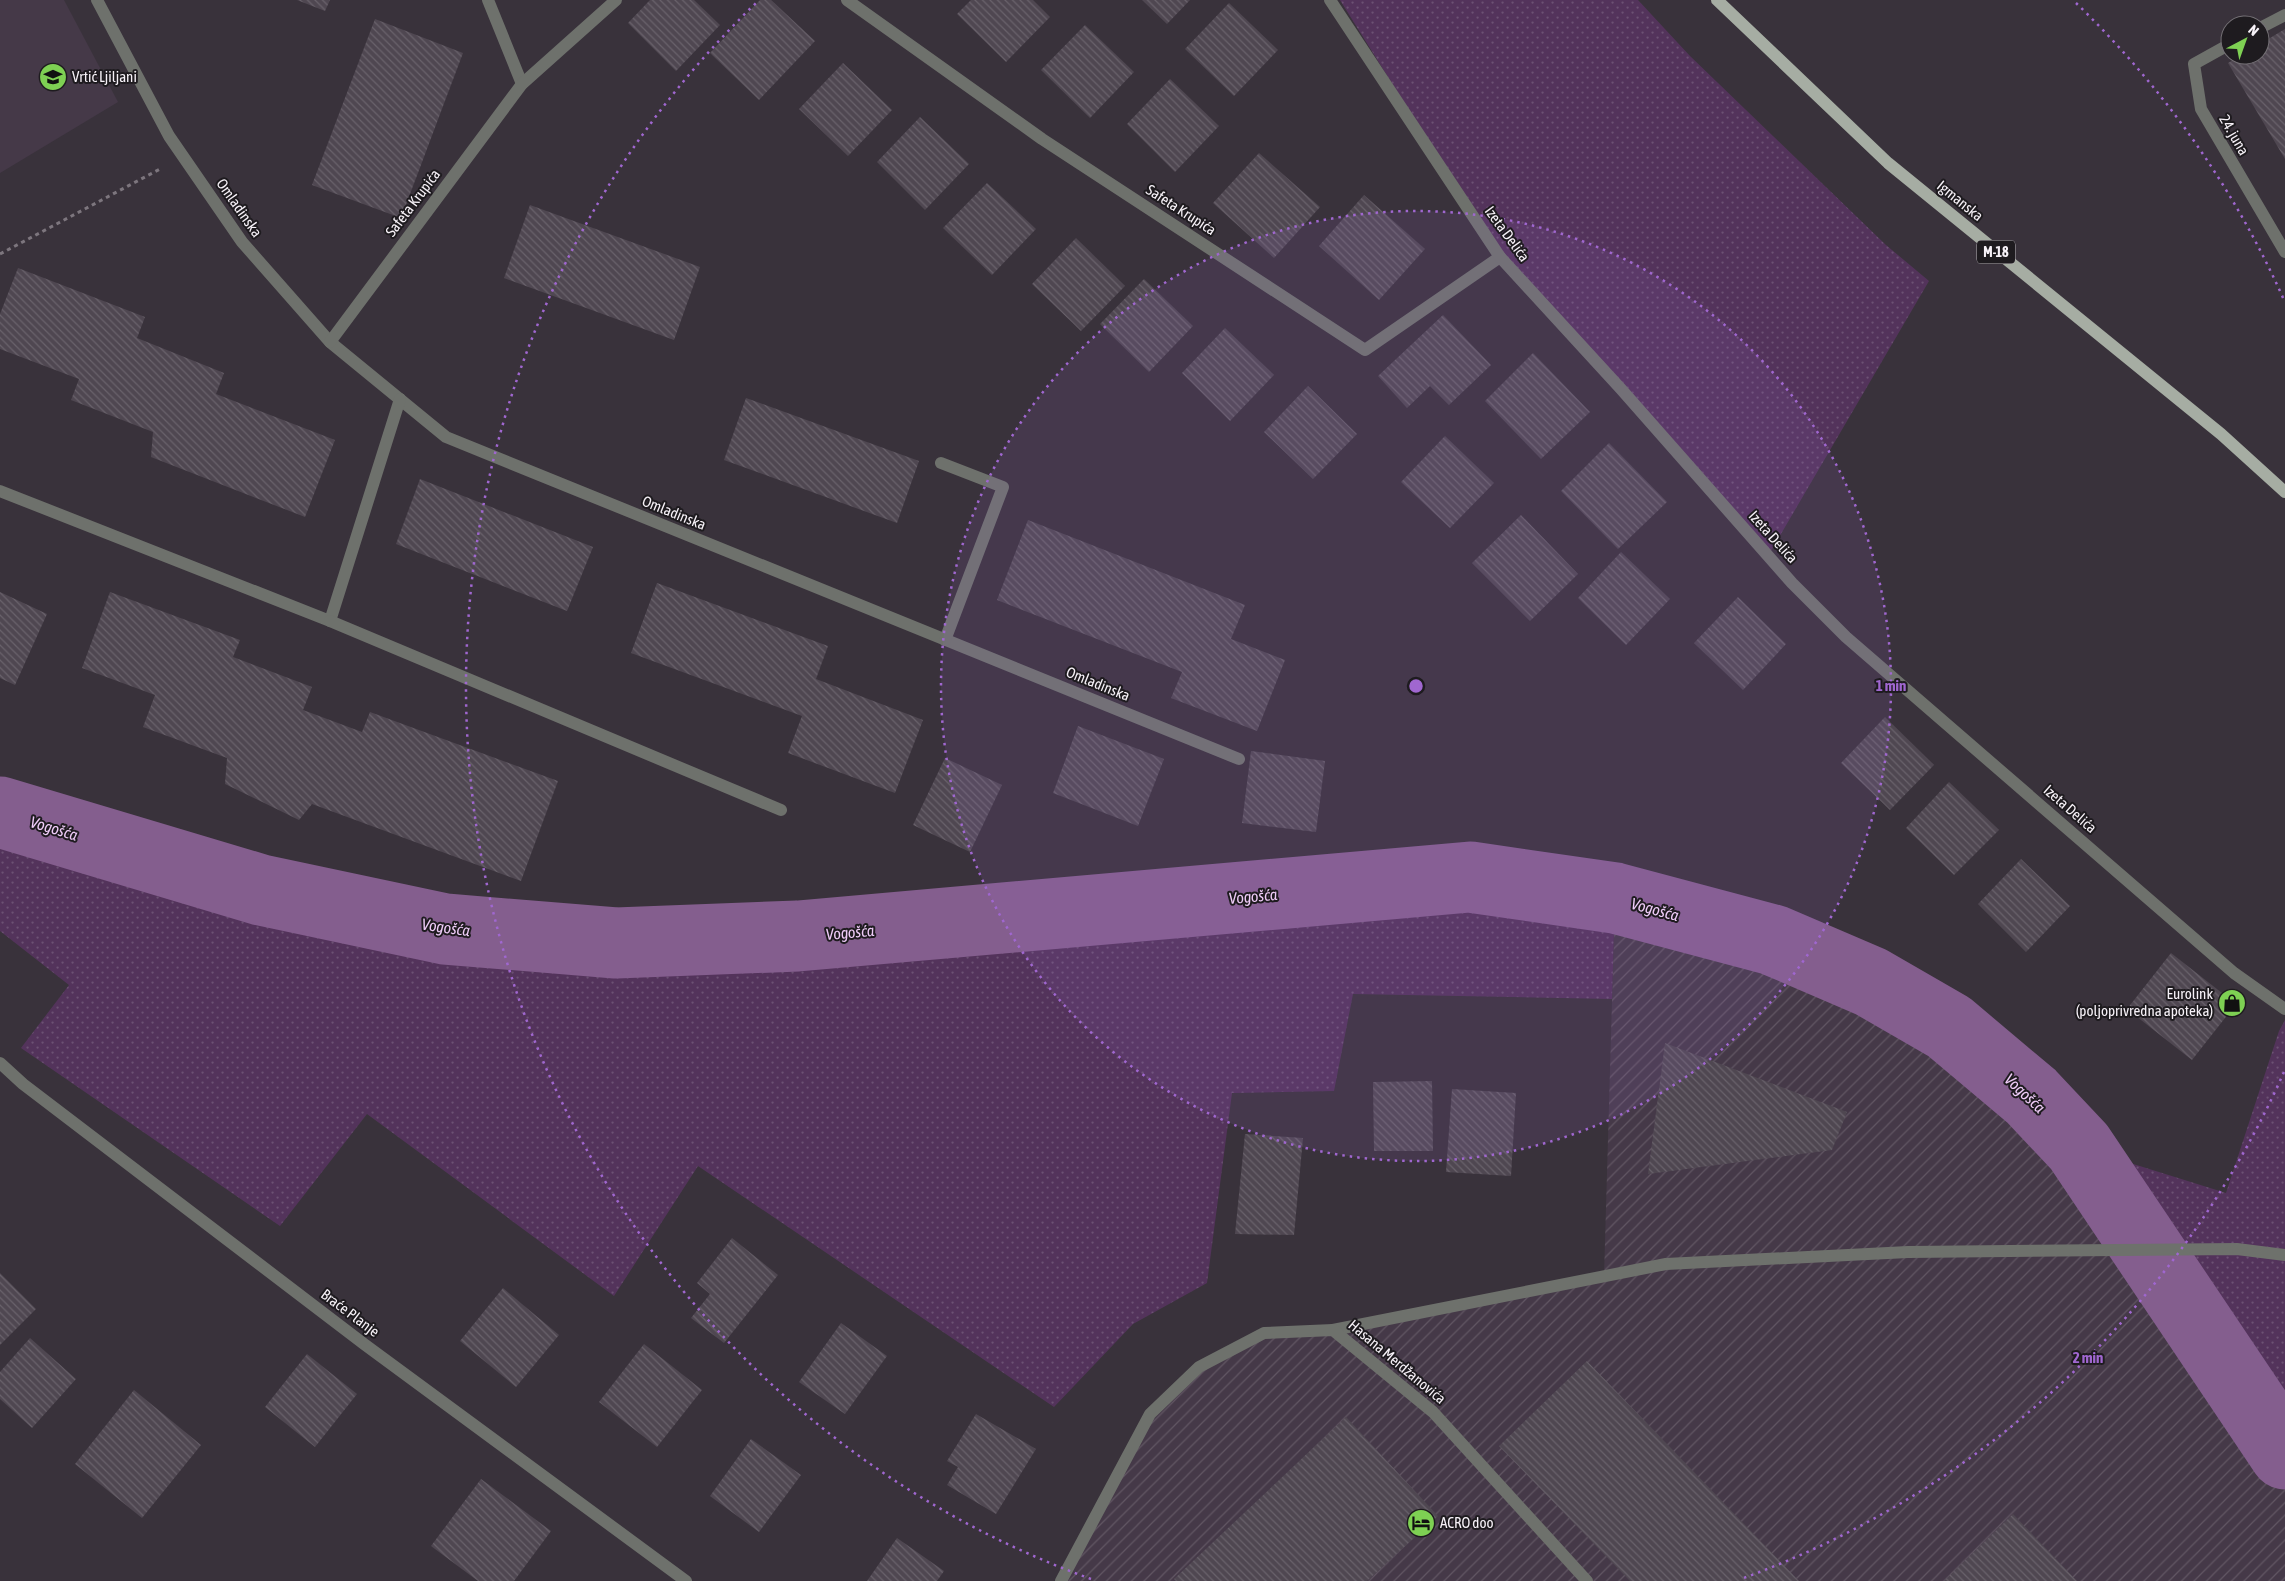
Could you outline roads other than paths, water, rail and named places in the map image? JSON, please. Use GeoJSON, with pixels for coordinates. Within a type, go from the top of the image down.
{"type":"FeatureCollection","features":[{"type":"Feature","properties":{"kind":"main road","name":"Igmanska"},"geometry":{"type":"LineString","coordinates":[[1717,0],[1888,163],[2221,434],[2285,492]]}},
{"type":"Feature","properties":{"kind":"street","name":"Omladinska"},"geometry":{"type":"LineString","coordinates":[[97,0],[169,136],[185,156],[242,242],[330,342],[446,438],[1238,759]]}},
{"type":"Feature","properties":{"kind":"street"},"geometry":{"type":"LineString","coordinates":[[488,0],[522,84]]}},
{"type":"Feature","properties":{"kind":"street","name":"Safeta Krupića"},"geometry":{"type":"LineString","coordinates":[[330,342],[522,84],[616,0]]}},
{"type":"Feature","properties":{"kind":"street","name":"Safeta Krupića"},"geometry":{"type":"LineString","coordinates":[[847,0],[1042,139],[1365,350],[1500,258]]}},
{"type":"Feature","properties":{"kind":"street","name":"Izeta Delića"},"geometry":{"type":"LineString","coordinates":[[1330,0],[1500,258],[1621,389],[1792,582],[1846,637],[2234,973],[2285,1009]]}},
{"type":"Feature","properties":{"kind":"street"},"geometry":{"type":"LineString","coordinates":[[2270,23],[2285,15]]}},
{"type":"Feature","properties":{"kind":"street","name":"24. juna"},"geometry":{"type":"LineString","coordinates":[[2220,50],[2194,64],[2201,109],[2285,252]]}},
{"type":"Feature","properties":{"kind":"street"},"geometry":{"type":"LineString","coordinates":[[330,621],[400,399]]}},
{"type":"Feature","properties":{"kind":"street"},"geometry":{"type":"LineString","coordinates":[[941,463],[1003,486],[945,640]]}},
{"type":"Feature","properties":{"kind":"street"},"geometry":{"type":"LineString","coordinates":[[0,491],[330,621],[780,810]]}},
{"type":"Feature","properties":{"kind":"street","name":"Braće Planje"},"geometry":{"type":"LineString","coordinates":[[0,1063],[23,1084],[364,1344],[686,1581]]}},
{"type":"Feature","properties":{"kind":"street"},"geometry":{"type":"LineString","coordinates":[[1333,1330],[1666,1264],[1908,1252],[2237,1248],[2285,1254]]}},
{"type":"Feature","properties":{"kind":"street","name":"Hasana Merdžanovića"},"geometry":{"type":"LineString","coordinates":[[1062,1581],[1150,1414],[1200,1367],[1264,1333],[1333,1330],[1433,1412],[1587,1581]]}},
{"type":"Feature","properties":{"kind":"waterway","name":"Vogošća"},"geometry":{"type":"LineString","coordinates":[[0,812],[261,890],[445,929],[616,943],[798,936],[1470,877],[1615,898],[1773,940],[1871,982],[1949,1027],[2031,1096],[2079,1147],[2285,1454]]}},
{"type":"Feature","properties":{"kind":"place","name":"Vrtić Ljiljani"},"geometry":{"type":"Point","coordinates":[53,77]}},
{"type":"Feature","properties":{"kind":"place","name":"Eurolink (poljoprivredna apoteka)"},"geometry":{"type":"Point","coordinates":[2232,1003]}},
{"type":"Feature","properties":{"kind":"place","name":"ACRO doo"},"geometry":{"type":"Point","coordinates":[1421,1523]}}]}
